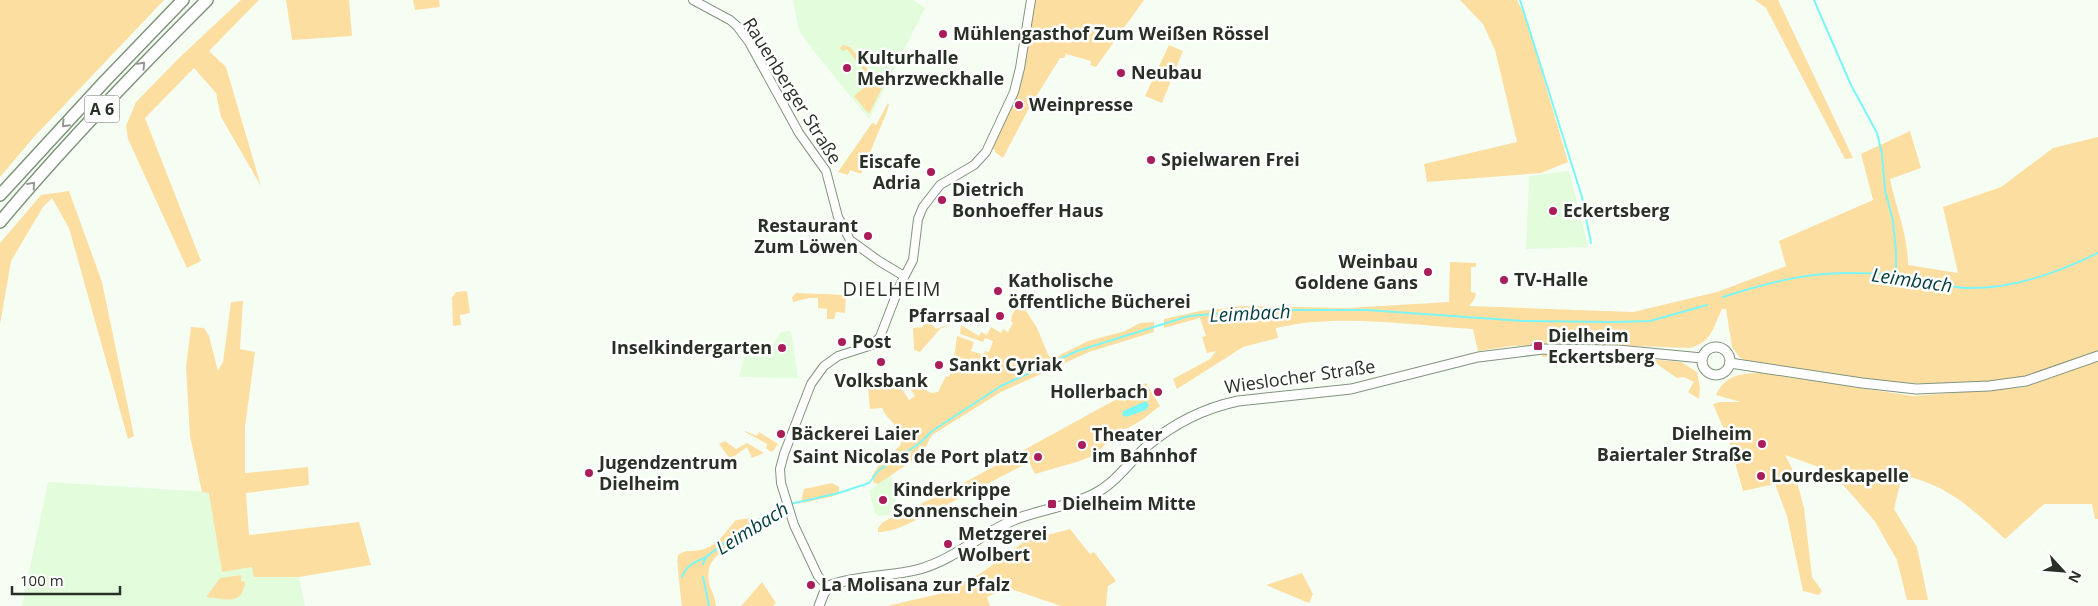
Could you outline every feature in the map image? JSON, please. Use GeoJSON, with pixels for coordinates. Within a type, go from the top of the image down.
{"type":"FeatureCollection","features":[{"type":"Feature","properties":{"kind":"highway","name":"A 6"},"geometry":{"type":"LineString","coordinates":[[0,195],[183,0]]}},
{"type":"Feature","properties":{"kind":"highway","name":"A 6"},"geometry":{"type":"LineString","coordinates":[[0,222],[67,145],[207,0]]}},
{"type":"Feature","properties":{"kind":"main road"},"geometry":{"type":"LineString","coordinates":[[1717,347],[1725,350],[1730,358],[1730,363],[1725,372],[1712,375],[1705,370],[1702,358],[1705,351],[1717,347]]}},
{"type":"Feature","properties":{"kind":"main road","name":"Wieslocher Straße"},"geometry":{"type":"LineString","coordinates":[[828,587],[835,584],[921,569],[943,560],[1014,520],[1094,494],[1113,481],[1146,447],[1165,432],[1210,408],[1238,400],[1351,389],[1478,357],[1524,350],[1591,348],[1702,358]]}},
{"type":"Feature","properties":{"kind":"main road"},"geometry":{"type":"LineString","coordinates":[[1730,363],[1862,383],[1916,389],[1989,386],[2026,381],[2098,356]]}},
{"type":"Feature","properties":{"kind":"main road"},"geometry":{"type":"LineString","coordinates":[[819,606],[828,587]]}},
{"type":"Feature","properties":{"kind":"street","name":"Rauenberger Straße"},"geometry":{"type":"LineString","coordinates":[[693,0],[720,14],[737,26],[748,42],[798,133],[826,170],[838,217],[850,240],[878,261],[904,276]]}},
{"type":"Feature","properties":{"kind":"street"},"geometry":{"type":"LineString","coordinates":[[828,587],[818,576],[803,547],[785,497],[780,466],[811,384],[824,366],[831,360],[872,346],[880,337],[904,276],[913,260],[918,219],[923,207],[940,185],[980,160],[986,152],[1014,92],[1020,68],[1031,0]]}},
{"type":"Feature","properties":{"kind":"shaded area"},"geometry":{"type":"Polygon","coordinates":[[[0,0],[164,0],[33,138],[0,177],[0,0]]]}},
{"type":"Feature","properties":{"kind":"shaded area"},"geometry":{"type":"Polygon","coordinates":[[[241,0],[259,0],[209,51],[226,67],[261,186],[221,117],[216,93],[194,68],[145,118],[201,261],[187,268],[128,139],[126,126],[136,102],[179,58],[241,0]]]}},
{"type":"Feature","properties":{"kind":"shaded area"},"geometry":{"type":"Polygon","coordinates":[[[286,0],[349,0],[352,36],[292,40],[286,0]]]}},
{"type":"Feature","properties":{"kind":"shaded area"},"geometry":{"type":"Polygon","coordinates":[[[413,0],[439,0],[440,7],[415,10],[413,0]]]}},
{"type":"Feature","properties":{"kind":"shaded area"},"geometry":{"type":"Polygon","coordinates":[[[793,0],[913,0],[925,8],[869,119],[799,30],[793,0]]]}},
{"type":"Feature","properties":{"kind":"shaded area"},"geometry":{"type":"Polygon","coordinates":[[[1035,0],[1144,0],[1096,67],[1090,65],[1091,61],[1066,54],[1064,58],[1060,58],[1029,108],[1003,158],[993,148],[1006,114],[1035,0]]]}},
{"type":"Feature","properties":{"kind":"shaded area"},"geometry":{"type":"Polygon","coordinates":[[[1460,0],[1517,0],[1526,18],[1568,162],[1541,173],[1427,182],[1424,164],[1517,142],[1495,50],[1483,24],[1460,0]]]}},
{"type":"Feature","properties":{"kind":"shaded area"},"geometry":{"type":"Polygon","coordinates":[[[1755,0],[1778,0],[1853,158],[1845,159],[1766,8],[1755,0]]]}},
{"type":"Feature","properties":{"kind":"shaded area"},"geometry":{"type":"Polygon","coordinates":[[[843,45],[850,47],[882,88],[869,114],[854,96],[872,81],[847,49],[843,51],[840,48],[843,45]]]}},
{"type":"Feature","properties":{"kind":"shaded area"},"geometry":{"type":"Polygon","coordinates":[[[1169,45],[1183,51],[1162,103],[1145,96],[1169,45]]]}},
{"type":"Feature","properties":{"kind":"shaded area"},"geometry":{"type":"Polygon","coordinates":[[[888,103],[886,114],[861,174],[850,170],[848,175],[838,172],[872,123],[876,125],[888,103]]]}},
{"type":"Feature","properties":{"kind":"shaded area"},"geometry":{"type":"Polygon","coordinates":[[[1910,131],[1921,168],[1890,179],[1904,232],[1908,265],[1958,273],[1943,207],[2001,187],[2053,148],[2098,137],[2098,353],[2031,376],[1989,382],[1922,384],[1855,378],[1756,363],[1740,358],[1732,347],[1726,309],[1722,309],[1708,338],[1690,348],[1580,344],[1512,346],[1478,351],[1473,329],[1374,321],[1324,321],[1299,324],[1276,328],[1278,338],[1243,347],[1177,389],[1173,379],[1210,359],[1216,351],[1207,353],[1202,337],[1206,336],[1200,318],[1164,328],[1164,319],[1200,311],[1243,306],[1348,308],[1449,302],[1450,262],[1476,263],[1476,267],[1471,267],[1471,292],[1476,293],[1469,306],[1633,312],[1717,292],[1786,266],[1779,241],[1873,200],[1861,154],[1910,131]]]}},
{"type":"Feature","properties":{"kind":"shaded area","name":"Eckertsberg"},"geometry":{"type":"Polygon","coordinates":[[[1569,171],[1588,247],[1526,249],[1529,176],[1569,171]]]}},
{"type":"Feature","properties":{"kind":"shaded area"},"geometry":{"type":"Polygon","coordinates":[[[69,191],[102,282],[134,436],[128,439],[69,228],[52,198],[43,207],[11,261],[0,325],[0,243],[41,195],[69,191]]]}},
{"type":"Feature","properties":{"kind":"shaded area"},"geometry":{"type":"Polygon","coordinates":[[[467,291],[470,313],[460,315],[461,325],[453,326],[452,298],[456,292],[467,291]]]}},
{"type":"Feature","properties":{"kind":"shaded area"},"geometry":{"type":"Polygon","coordinates":[[[796,293],[846,295],[845,313],[836,312],[834,319],[827,319],[827,309],[818,308],[818,298],[793,302],[792,297],[796,293]]]}},
{"type":"Feature","properties":{"kind":"shaded area"},"geometry":{"type":"Polygon","coordinates":[[[243,301],[240,349],[255,352],[245,427],[245,473],[308,467],[309,485],[246,493],[249,535],[359,522],[371,565],[299,577],[254,577],[252,567],[222,572],[209,493],[202,492],[190,436],[186,367],[191,327],[204,328],[209,336],[218,371],[223,362],[231,302],[243,301]]]}},
{"type":"Feature","properties":{"kind":"shaded area"},"geometry":{"type":"Polygon","coordinates":[[[1020,301],[1037,328],[1049,357],[1058,356],[1088,341],[1125,331],[1140,323],[1154,322],[1154,332],[1089,352],[1001,392],[932,435],[921,455],[878,484],[874,483],[872,476],[882,460],[900,446],[903,434],[882,408],[870,409],[867,377],[888,374],[889,381],[898,383],[909,400],[915,396],[909,387],[912,383],[919,390],[924,389],[931,393],[938,392],[946,376],[949,377],[957,336],[974,342],[971,351],[984,355],[985,351],[989,352],[993,341],[985,338],[983,342],[960,334],[961,325],[979,336],[981,332],[987,335],[991,327],[1001,333],[1003,329],[1008,332],[1013,323],[1011,317],[1020,301]]]}},
{"type":"Feature","properties":{"kind":"shaded area"},"geometry":{"type":"Polygon","coordinates":[[[928,320],[936,329],[951,324],[940,329],[920,352],[914,350],[913,328],[922,327],[928,320]]]}},
{"type":"Feature","properties":{"kind":"shaded area","name":"Inselkindergarten"},"geometry":{"type":"Polygon","coordinates":[[[791,331],[798,378],[739,377],[744,358],[748,356],[765,357],[781,332],[791,331]]]}},
{"type":"Feature","properties":{"kind":"shaded area"},"geometry":{"type":"Polygon","coordinates":[[[1582,353],[1681,362],[1697,372],[1700,388],[1699,399],[1688,392],[1694,382],[1684,377],[1677,378],[1654,362],[1582,356],[1542,357],[1542,354],[1582,353]]]}},
{"type":"Feature","properties":{"kind":"shaded area"},"geometry":{"type":"Polygon","coordinates":[[[2098,360],[2098,519],[2095,519],[2092,504],[2044,504],[2005,539],[1970,508],[1946,491],[1918,479],[1902,475],[1894,509],[1917,547],[1928,600],[1907,600],[1897,560],[1874,520],[1844,486],[1816,466],[1785,455],[1795,474],[1804,508],[1812,577],[1822,591],[1819,595],[1803,591],[1787,516],[1775,484],[1743,491],[1730,444],[1713,404],[1741,402],[1716,395],[1729,379],[1734,376],[1747,374],[1761,373],[1913,396],[2025,387],[2098,360]]]}},
{"type":"Feature","properties":{"kind":"shaded area"},"geometry":{"type":"Polygon","coordinates":[[[1146,383],[1160,406],[1142,420],[1128,428],[1119,430],[1094,455],[1035,474],[1029,462],[906,525],[878,532],[878,528],[883,522],[958,486],[1146,383]]]}},
{"type":"Feature","properties":{"kind":"shaded area"},"geometry":{"type":"Polygon","coordinates":[[[745,431],[757,436],[759,432],[778,444],[771,452],[766,448],[767,444],[745,431]]]}},
{"type":"Feature","properties":{"kind":"shaded area"},"geometry":{"type":"Polygon","coordinates":[[[725,441],[736,449],[747,443],[764,453],[752,458],[747,447],[730,459],[719,444],[725,441]]]}},
{"type":"Feature","properties":{"kind":"shaded area","name":"Kinderkrippe Sonnenschein"},"geometry":{"type":"Polygon","coordinates":[[[891,474],[897,509],[888,515],[879,516],[875,513],[869,491],[891,474]]]}},
{"type":"Feature","properties":{"kind":"shaded area"},"geometry":{"type":"Polygon","coordinates":[[[48,482],[209,492],[222,572],[253,567],[254,577],[299,577],[305,606],[22,606],[48,482]]]}},
{"type":"Feature","properties":{"kind":"shaded area"},"geometry":{"type":"Polygon","coordinates":[[[832,483],[839,487],[839,493],[834,496],[803,503],[801,501],[804,489],[832,483]]]}},
{"type":"Feature","properties":{"kind":"shaded area"},"geometry":{"type":"Polygon","coordinates":[[[755,519],[754,526],[749,533],[718,555],[709,569],[708,575],[716,606],[682,606],[678,555],[711,546],[736,520],[755,519]]]}},
{"type":"Feature","properties":{"kind":"shaded area"},"geometry":{"type":"Polygon","coordinates":[[[1070,529],[1090,554],[1094,552],[1116,581],[1108,586],[1106,606],[1061,606],[1008,588],[987,597],[990,606],[887,606],[943,593],[981,573],[1025,541],[1070,529]]]}},
{"type":"Feature","properties":{"kind":"shaded area"},"geometry":{"type":"Polygon","coordinates":[[[1302,573],[1313,594],[1309,603],[1266,585],[1302,573]]]}},
{"type":"Feature","properties":{"kind":"shaded area"},"geometry":{"type":"Polygon","coordinates":[[[241,575],[241,581],[245,582],[244,590],[237,598],[206,597],[220,578],[241,575]]]}},
{"type":"Feature","properties":{"kind":"shaded area"},"geometry":{"type":"Polygon","coordinates":[[[762,582],[776,603],[773,606],[741,606],[762,582]]]}},
{"type":"Feature","properties":{"kind":"water"},"geometry":{"type":"Polygon","coordinates":[[[1146,401],[1149,405],[1146,410],[1126,417],[1122,415],[1123,411],[1146,401]]]}},
{"type":"Feature","properties":{"kind":"waterway"},"geometry":{"type":"LineString","coordinates":[[1520,0],[1582,197],[1591,243]]}},
{"type":"Feature","properties":{"kind":"waterway"},"geometry":{"type":"LineString","coordinates":[[1814,0],[1851,85],[1877,133],[1882,154],[1885,190],[1893,221],[1896,274]]}},
{"type":"Feature","properties":{"kind":"waterway","name":"Leimbach"},"geometry":{"type":"LineString","coordinates":[[1723,297],[1784,280],[1830,273],[1903,275],[1959,288],[1984,288],[2018,283],[2051,273],[2098,253]]}},
{"type":"Feature","properties":{"kind":"waterway","name":"Leimbach"},"geometry":{"type":"LineString","coordinates":[[790,504],[839,493],[869,483],[879,470],[920,443],[932,431],[1001,386],[1077,351],[1189,316],[1264,310],[1367,310],[1523,321],[1612,322],[1650,321],[1707,305]]}},
{"type":"Feature","properties":{"kind":"waterway","name":"Leimbach"},"geometry":{"type":"LineString","coordinates":[[703,564],[706,557],[745,527],[785,506]]}},
{"type":"Feature","properties":{"kind":"waterway","name":"Leimbach"},"geometry":{"type":"LineString","coordinates":[[682,577],[688,567],[706,557]]}},
{"type":"Feature","properties":{"kind":"waterway","name":"Leimbach"},"geometry":{"type":"LineString","coordinates":[[703,577],[709,606]]}},
{"type":"Feature","properties":{"kind":"place","name":"Mühlengasthof Zum Weißen Rössel"},"geometry":{"type":"Point","coordinates":[943,34]}},
{"type":"Feature","properties":{"kind":"place","name":"Kulturhalle Mehrzweckhalle"},"geometry":{"type":"Point","coordinates":[847,68]}},
{"type":"Feature","properties":{"kind":"place","name":"Neubau"},"geometry":{"type":"Point","coordinates":[1121,73]}},
{"type":"Feature","properties":{"kind":"place","name":"Weinpresse"},"geometry":{"type":"Point","coordinates":[1019,105]}},
{"type":"Feature","properties":{"kind":"place","name":"Spielwaren Frei"},"geometry":{"type":"Point","coordinates":[1151,160]}},
{"type":"Feature","properties":{"kind":"place","name":"Eiscafe Adria"},"geometry":{"type":"Point","coordinates":[931,172]}},
{"type":"Feature","properties":{"kind":"place","name":"Dietrich Bonhoeffer Haus"},"geometry":{"type":"Point","coordinates":[942,200]}},
{"type":"Feature","properties":{"kind":"place","name":"Eckertsberg"},"geometry":{"type":"Point","coordinates":[1553,211]}},
{"type":"Feature","properties":{"kind":"place","name":"Restaurant Zum Löwen"},"geometry":{"type":"Point","coordinates":[868,236]}},
{"type":"Feature","properties":{"kind":"place","name":"Weinbau Goldene Gans"},"geometry":{"type":"Point","coordinates":[1428,272]}},
{"type":"Feature","properties":{"kind":"place","name":"TV-Halle"},"geometry":{"type":"Point","coordinates":[1504,280]}},
{"type":"Feature","properties":{"kind":"place","name":"Katholische öffentliche Bücherei"},"geometry":{"type":"Point","coordinates":[998,291]}},
{"type":"Feature","properties":{"kind":"place","name":"Pfarrsaal"},"geometry":{"type":"Point","coordinates":[1000,316]}},
{"type":"Feature","properties":{"kind":"place","name":"Post"},"geometry":{"type":"Point","coordinates":[842,342]}},
{"type":"Feature","properties":{"kind":"place","name":"Dielheim Eckertsberg"},"geometry":{"type":"Point","coordinates":[1538,346]}},
{"type":"Feature","properties":{"kind":"place","name":"Inselkindergarten"},"geometry":{"type":"Point","coordinates":[782,348]}},
{"type":"Feature","properties":{"kind":"place","name":"Volksbank"},"geometry":{"type":"Point","coordinates":[881,362]}},
{"type":"Feature","properties":{"kind":"place","name":"Sankt Cyriak"},"geometry":{"type":"Point","coordinates":[939,365]}},
{"type":"Feature","properties":{"kind":"place","name":"Hollerbach"},"geometry":{"type":"Point","coordinates":[1158,392]}},
{"type":"Feature","properties":{"kind":"place","name":"Bäckerei Laier"},"geometry":{"type":"Point","coordinates":[781,434]}},
{"type":"Feature","properties":{"kind":"place","name":"Dielheim Baiertaler Straße"},"geometry":{"type":"Point","coordinates":[1762,444]}},
{"type":"Feature","properties":{"kind":"place","name":"Theater im Bahnhof"},"geometry":{"type":"Point","coordinates":[1082,445]}},
{"type":"Feature","properties":{"kind":"place","name":"Saint Nicolas de Port platz"},"geometry":{"type":"Point","coordinates":[1038,457]}},
{"type":"Feature","properties":{"kind":"place","name":"Jugendzentrum Dielheim"},"geometry":{"type":"Point","coordinates":[589,473]}},
{"type":"Feature","properties":{"kind":"place","name":"Lourdeskapelle"},"geometry":{"type":"Point","coordinates":[1761,476]}},
{"type":"Feature","properties":{"kind":"place","name":"Kinderkrippe Sonnenschein"},"geometry":{"type":"Point","coordinates":[883,500]}},
{"type":"Feature","properties":{"kind":"place","name":"Dielheim Mitte"},"geometry":{"type":"Point","coordinates":[1052,504]}},
{"type":"Feature","properties":{"kind":"place","name":"Metzgerei Wolbert"},"geometry":{"type":"Point","coordinates":[948,544]}},
{"type":"Feature","properties":{"kind":"place","name":"La Molisana zur Pfalz"},"geometry":{"type":"Point","coordinates":[811,585]}},
{"type":"Feature","properties":{"kind":"district","name":"DIELHEIM"},"geometry":{"type":"Point","coordinates":[892,289]}}]}
